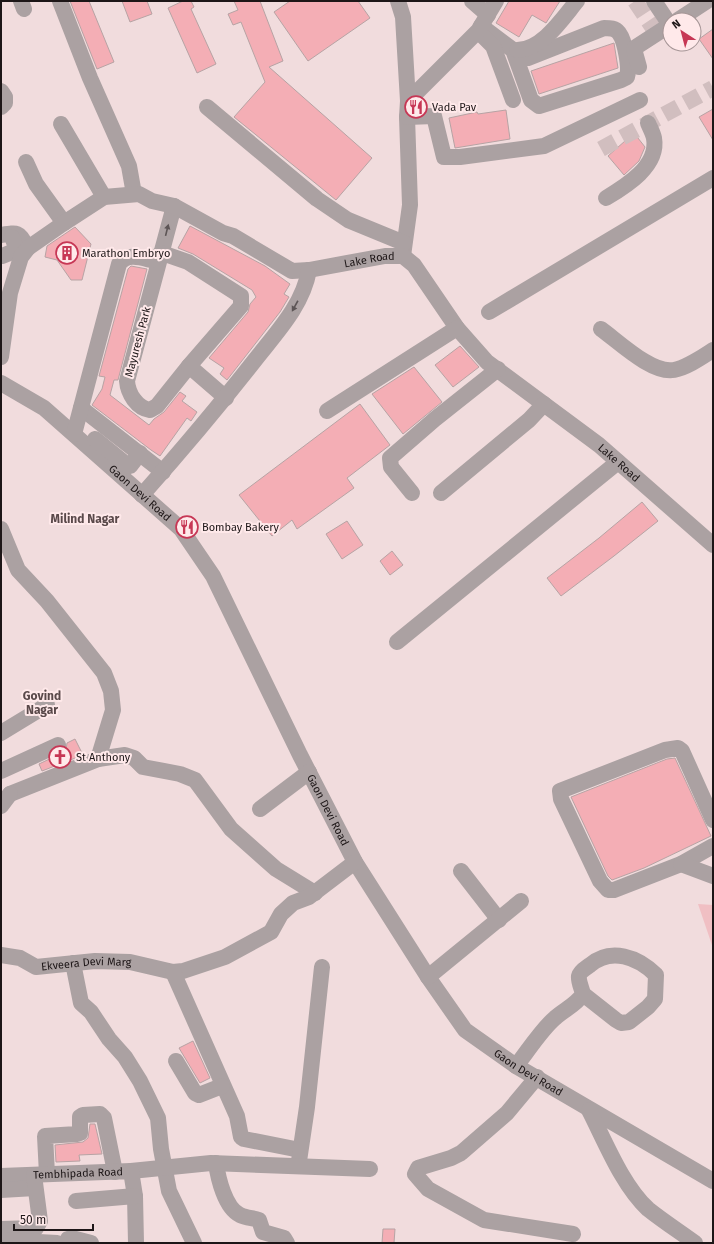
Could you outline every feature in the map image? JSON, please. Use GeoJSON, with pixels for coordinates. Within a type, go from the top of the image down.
{"type":"FeatureCollection","features":[{"type":"Feature","properties":{"kind":"street"},"geometry":{"type":"LineString","coordinates":[[60,1],[90,78],[128,166],[136,194]]}},
{"type":"Feature","properties":{"kind":"street"},"geometry":{"type":"LineString","coordinates":[[207,107],[317,199],[348,220],[403,250],[410,205],[407,117],[408,101],[403,17],[398,1]]}},
{"type":"Feature","properties":{"kind":"street"},"geometry":{"type":"LineString","coordinates":[[472,1],[493,46],[514,100]]}},
{"type":"Feature","properties":{"kind":"street"},"geometry":{"type":"LineString","coordinates":[[408,101],[482,24],[496,1]]}},
{"type":"Feature","properties":{"kind":"street"},"geometry":{"type":"LineString","coordinates":[[513,50],[528,49],[547,36],[577,1]]}},
{"type":"Feature","properties":{"kind":"street"},"geometry":{"type":"LineString","coordinates":[[640,69],[634,49],[670,25],[654,1]]}},
{"type":"Feature","properties":{"kind":"street"},"geometry":{"type":"LineString","coordinates":[[691,12],[708,1]]}},
{"type":"Feature","properties":{"kind":"street"},"geometry":{"type":"LineString","coordinates":[[482,24],[513,50],[532,100],[539,106],[622,80],[627,77],[629,69],[620,34],[613,28],[604,28],[528,58]]}},
{"type":"Feature","properties":{"kind":"street"},"geometry":{"type":"LineString","coordinates":[[1,91],[5,97],[5,104],[1,107]]}},
{"type":"Feature","properties":{"kind":"street"},"geometry":{"type":"LineString","coordinates":[[407,117],[434,116],[444,157],[460,157],[544,146],[640,100]]}},
{"type":"Feature","properties":{"kind":"street"},"geometry":{"type":"LineString","coordinates":[[606,198],[629,184],[652,158],[654,139],[648,123]]}},
{"type":"Feature","properties":{"kind":"street"},"geometry":{"type":"LineString","coordinates":[[61,124],[104,197]]}},
{"type":"Feature","properties":{"kind":"street"},"geometry":{"type":"LineString","coordinates":[[26,162],[36,184],[64,223]]}},
{"type":"Feature","properties":{"kind":"street"},"geometry":{"type":"LineString","coordinates":[[489,312],[713,178]]}},
{"type":"Feature","properties":{"kind":"street"},"geometry":{"type":"LineString","coordinates":[[1,357],[10,293],[21,257],[10,246],[64,223],[104,197],[136,194],[153,190],[244,248]]}},
{"type":"Feature","properties":{"kind":"street"},"geometry":{"type":"LineString","coordinates":[[140,454],[130,466],[127,465],[72,425],[80,408],[119,264],[127,258],[135,256],[150,260],[162,253],[176,205]]}},
{"type":"Feature","properties":{"kind":"street","name":"Lake Road"},"geometry":{"type":"LineString","coordinates":[[176,205],[227,229],[232,236],[292,271],[309,270],[384,256],[403,250],[457,328],[487,362],[544,404],[618,462],[711,539]]}},
{"type":"Feature","properties":{"kind":"street"},"geometry":{"type":"LineString","coordinates":[[162,253],[188,262],[238,293],[242,300],[241,306],[189,366],[226,398]]}},
{"type":"Feature","properties":{"kind":"street","name":"Mayuresh Park"},"geometry":{"type":"LineString","coordinates":[[162,253],[127,381],[131,395],[144,409],[150,410],[157,406],[189,366]]}},
{"type":"Feature","properties":{"kind":"street"},"geometry":{"type":"LineString","coordinates":[[142,495],[226,398],[293,310],[307,284],[309,270]]}},
{"type":"Feature","properties":{"kind":"street"},"geometry":{"type":"LineString","coordinates":[[328,411],[457,328]]}},
{"type":"Feature","properties":{"kind":"street"},"geometry":{"type":"LineString","coordinates":[[601,329],[649,364],[663,371],[676,370],[713,350]]}},
{"type":"Feature","properties":{"kind":"street"},"geometry":{"type":"LineString","coordinates":[[412,493],[391,467],[390,458],[435,419],[498,370]]}},
{"type":"Feature","properties":{"kind":"street","name":"Gaon Devi Road"},"geometry":{"type":"LineString","coordinates":[[1,383],[72,425],[142,495],[181,529],[213,576],[308,772],[354,862],[428,978],[465,1030],[516,1066],[713,1181]]}},
{"type":"Feature","properties":{"kind":"street"},"geometry":{"type":"LineString","coordinates":[[441,493],[529,420],[544,404]]}},
{"type":"Feature","properties":{"kind":"street"},"geometry":{"type":"LineString","coordinates":[[80,408],[163,472]]}},
{"type":"Feature","properties":{"kind":"street"},"geometry":{"type":"LineString","coordinates":[[397,642],[618,462]]}},
{"type":"Feature","properties":{"kind":"street"},"geometry":{"type":"LineString","coordinates":[[1,529],[18,570],[47,601],[104,672],[112,691],[113,710],[98,759]]}},
{"type":"Feature","properties":{"kind":"street"},"geometry":{"type":"LineString","coordinates":[[1,734],[47,705]]}},
{"type":"Feature","properties":{"kind":"street"},"geometry":{"type":"LineString","coordinates":[[1,771],[58,744]]}},
{"type":"Feature","properties":{"kind":"street"},"geometry":{"type":"LineString","coordinates":[[713,820],[682,751],[678,748],[665,750],[560,791],[561,799],[600,881],[608,890],[614,890],[681,864],[713,846]]}},
{"type":"Feature","properties":{"kind":"street"},"geometry":{"type":"LineString","coordinates":[[1,778],[6,800],[98,759],[125,755],[134,758],[143,767],[180,774],[195,780],[231,829],[276,869],[315,893]]}},
{"type":"Feature","properties":{"kind":"street"},"geometry":{"type":"LineString","coordinates":[[260,809],[308,772]]}},
{"type":"Feature","properties":{"kind":"street"},"geometry":{"type":"LineString","coordinates":[[300,1150],[244,1139],[241,1137],[237,1116],[222,1086],[173,972],[183,971],[225,957],[271,932],[281,914],[293,902],[309,897],[354,862]]}},
{"type":"Feature","properties":{"kind":"street"},"geometry":{"type":"LineString","coordinates":[[681,864],[713,876]]}},
{"type":"Feature","properties":{"kind":"street"},"geometry":{"type":"LineString","coordinates":[[461,871],[499,920]]}},
{"type":"Feature","properties":{"kind":"street"},"geometry":{"type":"LineString","coordinates":[[428,978],[521,901]]}},
{"type":"Feature","properties":{"kind":"street","name":"Ekveera Devi Marg"},"geometry":{"type":"LineString","coordinates":[[1,955],[20,958],[36,967],[96,961],[130,962],[173,972]]}},
{"type":"Feature","properties":{"kind":"street"},"geometry":{"type":"LineString","coordinates":[[628,956],[646,966],[656,975],[655,999],[648,1007],[629,1022],[621,1023],[588,998],[579,978],[579,974],[601,958],[628,956]]}},
{"type":"Feature","properties":{"kind":"street"},"geometry":{"type":"LineString","coordinates":[[73,963],[81,1003],[91,1012],[109,1038],[125,1057],[140,1080],[158,1118],[161,1149],[169,1191],[194,1243]]}},
{"type":"Feature","properties":{"kind":"street"},"geometry":{"type":"LineString","coordinates":[[298,1166],[307,1108],[322,967]]}},
{"type":"Feature","properties":{"kind":"street"},"geometry":{"type":"LineString","coordinates":[[516,1066],[555,1018],[588,998]]}},
{"type":"Feature","properties":{"kind":"street"},"geometry":{"type":"LineString","coordinates":[[176,1060],[196,1093],[199,1095],[222,1086]]}},
{"type":"Feature","properties":{"kind":"street"},"geometry":{"type":"LineString","coordinates":[[537,1077],[507,1113],[461,1153],[451,1158],[418,1168],[416,1174],[428,1189],[457,1207],[484,1220],[573,1234]]}},
{"type":"Feature","properties":{"kind":"street"},"geometry":{"type":"LineString","coordinates":[[589,1110],[620,1170],[635,1194],[648,1209],[695,1243]]}},
{"type":"Feature","properties":{"kind":"street"},"geometry":{"type":"LineString","coordinates":[[1,1229],[36,1228],[40,1221],[39,1179],[45,1136],[80,1133],[80,1117],[100,1114],[104,1118],[115,1172]]}},
{"type":"Feature","properties":{"kind":"street"},"geometry":{"type":"LineString","coordinates":[[216,1163],[219,1183],[236,1212],[242,1216],[258,1220],[263,1232],[284,1238],[286,1243]]}},
{"type":"Feature","properties":{"kind":"street"},"geometry":{"type":"LineString","coordinates":[[131,1171],[216,1163],[370,1169]]}},
{"type":"Feature","properties":{"kind":"street","name":"Tembhipada Road"},"geometry":{"type":"LineString","coordinates":[[1,1176],[39,1179],[131,1171],[135,1196],[136,1243]]}},
{"type":"Feature","properties":{"kind":"street"},"geometry":{"type":"LineString","coordinates":[[1,1190],[39,1179]]}},
{"type":"Feature","properties":{"kind":"street"},"geometry":{"type":"LineString","coordinates":[[76,1201],[135,1196]]}},
{"type":"Feature","properties":{"kind":"street"},"geometry":{"type":"LineString","coordinates":[[67,1243],[68,1239],[72,1238],[91,1243]]}},
{"type":"Feature","properties":{"kind":"street"},"geometry":{"type":"LineString","coordinates":[[1,1240],[57,1243]]}},
{"type":"Feature","properties":{"kind":"shaded area"},"geometry":{"type":"Polygon","coordinates":[[[698,904],[713,905],[713,948],[698,904]]]}},
{"type":"Feature","properties":{"kind":"building"},"geometry":{"type":"Polygon","coordinates":[[[70,1],[89,1],[114,62],[97,69],[70,1]]]}},
{"type":"Feature","properties":{"kind":"building"},"geometry":{"type":"Polygon","coordinates":[[[122,1],[147,1],[152,14],[130,22],[122,1]]]}},
{"type":"Feature","properties":{"kind":"building"},"geometry":{"type":"Polygon","coordinates":[[[183,1],[191,1],[194,7],[191,9],[216,64],[197,73],[168,8],[183,1]]]}},
{"type":"Feature","properties":{"kind":"building"},"geometry":{"type":"Polygon","coordinates":[[[234,1],[260,1],[283,61],[269,67],[372,158],[336,200],[234,117],[265,82],[241,22],[233,25],[228,14],[238,10],[234,1]]]}},
{"type":"Feature","properties":{"kind":"building"},"geometry":{"type":"Polygon","coordinates":[[[290,1],[358,1],[370,18],[308,61],[274,12],[290,1]]]}},
{"type":"Feature","properties":{"kind":"building"},"geometry":{"type":"Polygon","coordinates":[[[509,1],[560,1],[546,23],[532,15],[519,37],[496,23],[509,1]]]}},
{"type":"Feature","properties":{"kind":"building"},"geometry":{"type":"Polygon","coordinates":[[[713,29],[713,59],[702,43],[702,37],[713,29]]]}},
{"type":"Feature","properties":{"kind":"building"},"geometry":{"type":"Polygon","coordinates":[[[614,43],[618,68],[539,94],[531,71],[614,43]]]}},
{"type":"Feature","properties":{"kind":"building"},"geometry":{"type":"Polygon","coordinates":[[[713,109],[713,140],[699,117],[713,109]]]}},
{"type":"Feature","properties":{"kind":"building"},"geometry":{"type":"Polygon","coordinates":[[[506,110],[510,139],[455,148],[449,118],[477,112],[478,114],[506,110]]]}},
{"type":"Feature","properties":{"kind":"building"},"geometry":{"type":"Polygon","coordinates":[[[634,133],[645,147],[639,161],[624,175],[608,156],[634,133]]]}},
{"type":"Feature","properties":{"kind":"building"},"geometry":{"type":"Polygon","coordinates":[[[190,226],[265,266],[290,284],[284,294],[289,297],[280,312],[227,380],[220,374],[224,368],[209,358],[248,312],[250,304],[256,297],[252,290],[193,254],[178,248],[190,226]]]}},
{"type":"Feature","properties":{"kind":"building","name":"Marathon Embryo"},"geometry":{"type":"Polygon","coordinates":[[[75,227],[91,244],[82,280],[71,280],[57,260],[45,257],[47,246],[75,227]]]}},
{"type":"Feature","properties":{"kind":"building"},"geometry":{"type":"Polygon","coordinates":[[[131,266],[147,269],[118,380],[114,380],[110,395],[149,425],[154,419],[164,412],[180,392],[186,396],[182,401],[197,412],[191,421],[187,418],[160,456],[92,405],[102,389],[105,377],[99,376],[128,269],[131,266]]]}},
{"type":"Feature","properties":{"kind":"building"},"geometry":{"type":"Polygon","coordinates":[[[460,346],[479,367],[453,387],[435,365],[460,346]]]}},
{"type":"Feature","properties":{"kind":"building"},"geometry":{"type":"Polygon","coordinates":[[[414,367],[442,402],[403,434],[372,394],[414,367]]]}},
{"type":"Feature","properties":{"kind":"building"},"geometry":{"type":"Polygon","coordinates":[[[360,404],[390,445],[347,478],[354,488],[297,529],[292,520],[272,536],[239,495],[360,404]]]}},
{"type":"Feature","properties":{"kind":"building"},"geometry":{"type":"Polygon","coordinates":[[[642,502],[658,521],[561,596],[547,578],[599,538],[642,502]]]}},
{"type":"Feature","properties":{"kind":"building"},"geometry":{"type":"Polygon","coordinates":[[[347,521],[363,545],[342,559],[326,534],[347,521]]]}},
{"type":"Feature","properties":{"kind":"building"},"geometry":{"type":"Polygon","coordinates":[[[392,551],[403,565],[390,575],[380,561],[392,551]]]}},
{"type":"Feature","properties":{"kind":"building"},"geometry":{"type":"Polygon","coordinates":[[[75,739],[83,755],[42,771],[39,764],[62,753],[66,750],[67,743],[75,739]]]}},
{"type":"Feature","properties":{"kind":"building"},"geometry":{"type":"Polygon","coordinates":[[[675,758],[711,836],[644,868],[612,880],[608,876],[571,797],[667,759],[675,758]]]}},
{"type":"Feature","properties":{"kind":"building"},"geometry":{"type":"Polygon","coordinates":[[[193,1041],[210,1078],[200,1083],[179,1048],[193,1041]]]}},
{"type":"Feature","properties":{"kind":"building"},"geometry":{"type":"Polygon","coordinates":[[[90,1124],[95,1124],[102,1154],[79,1155],[80,1161],[56,1162],[55,1145],[83,1142],[88,1138],[90,1124]]]}},
{"type":"Feature","properties":{"kind":"building"},"geometry":{"type":"Polygon","coordinates":[[[383,1229],[395,1229],[394,1243],[382,1243],[383,1229]]]}},
{"type":"Feature","properties":{"kind":"tunnel"},"geometry":{"type":"LineString","coordinates":[[635,1],[657,34]]}},
{"type":"Feature","properties":{"kind":"tunnel"},"geometry":{"type":"LineString","coordinates":[[601,149],[713,88]]}},
{"type":"Feature","properties":{"kind":"place","name":"Vada Pav"},"geometry":{"type":"Point","coordinates":[416,107]}},
{"type":"Feature","properties":{"kind":"place","name":"Marathon Embryo"},"geometry":{"type":"Point","coordinates":[67,253]}},
{"type":"Feature","properties":{"kind":"place","name":"Bombay Bakery"},"geometry":{"type":"Point","coordinates":[187,527]}},
{"type":"Feature","properties":{"kind":"place","name":"St Anthony"},"geometry":{"type":"Point","coordinates":[60,757]}},
{"type":"Feature","properties":{"kind":"district","name":"Milind Nagar"},"geometry":{"type":"Point","coordinates":[85,519]}},
{"type":"Feature","properties":{"kind":"district","name":"Govind Nagar"},"geometry":{"type":"Point","coordinates":[42,703]}}]}
